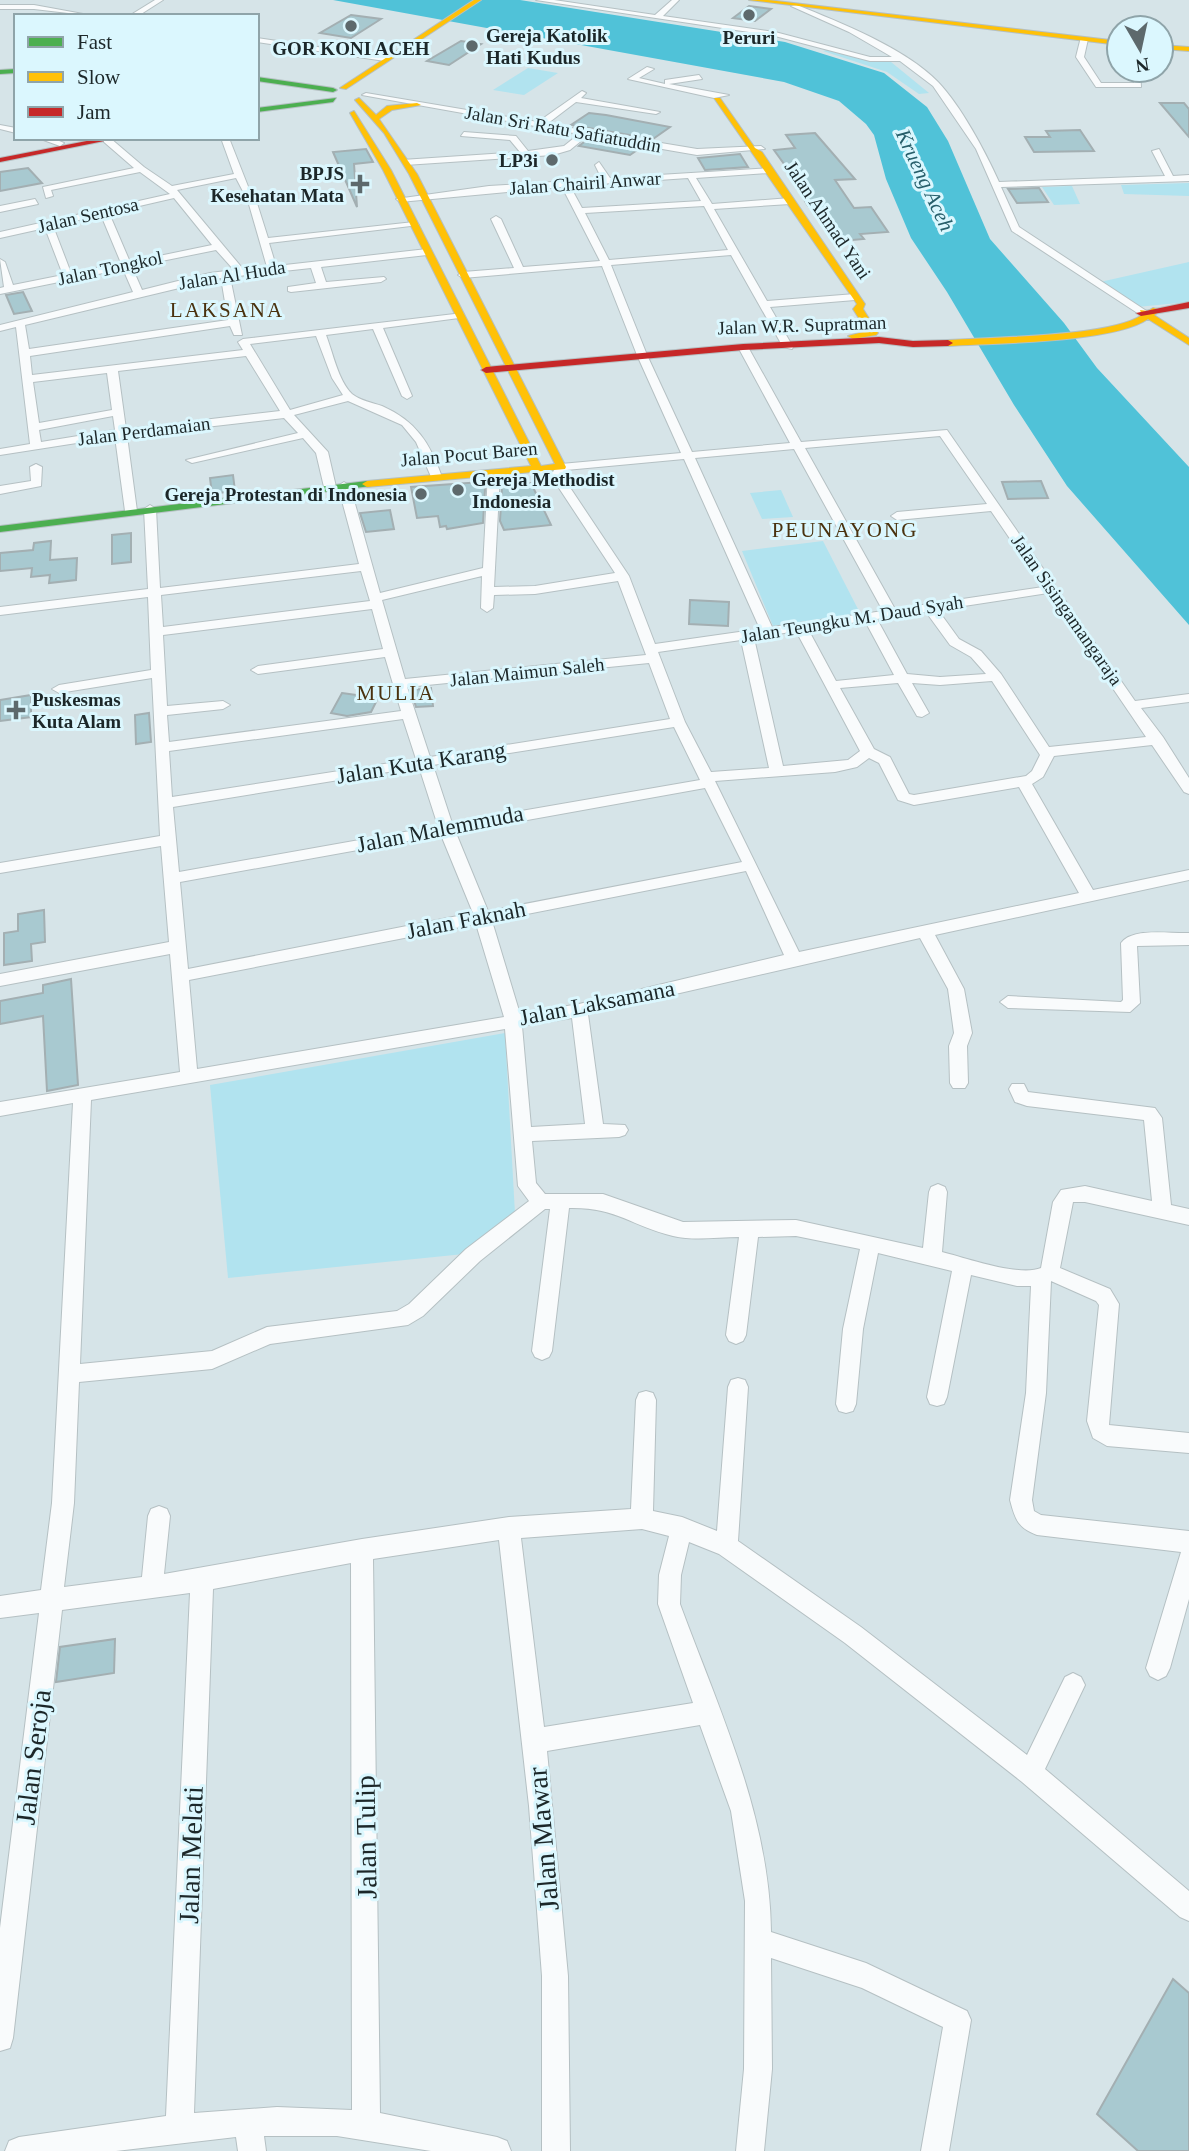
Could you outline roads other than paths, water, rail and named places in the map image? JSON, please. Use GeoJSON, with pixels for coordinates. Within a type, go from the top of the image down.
{"type":"FeatureCollection","features":[{"type":"Feature","properties":{"kind":"main road"},"geometry":{"type":"LineString","coordinates":[[260,106],[344,95],[478,0]]}},
{"type":"Feature","properties":{"kind":"main road"},"geometry":{"type":"LineString","coordinates":[[259,82],[285,88],[344,95],[384,59],[493,0]]}},
{"type":"Feature","properties":{"kind":"main road"},"geometry":{"type":"LineString","coordinates":[[752,0],[793,4],[841,18],[1105,41]]}},
{"type":"Feature","properties":{"kind":"main road"},"geometry":{"type":"LineString","coordinates":[[259,81],[344,95],[376,118],[405,162],[513,368],[559,472]]}},
{"type":"Feature","properties":{"kind":"main road"},"geometry":{"type":"LineString","coordinates":[[260,106],[284,94],[285,88]]}},
{"type":"Feature","properties":{"kind":"main road"},"geometry":{"type":"LineString","coordinates":[[344,95],[414,225],[538,470]]}},
{"type":"Feature","properties":{"kind":"main road","name":"Jalan Ahmad Yani"},"geometry":{"type":"LineString","coordinates":[[726,103],[858,300],[859,309],[872,334],[783,345]]}},
{"type":"Feature","properties":{"kind":"main road"},"geometry":{"type":"LineString","coordinates":[[376,118],[390,108],[417,105]]}},
{"type":"Feature","properties":{"kind":"main road"},"geometry":{"type":"LineString","coordinates":[[0,155],[75,140]]}},
{"type":"Feature","properties":{"kind":"main road"},"geometry":{"type":"LineString","coordinates":[[0,160],[106,140]]}},
{"type":"Feature","properties":{"kind":"main road"},"geometry":{"type":"LineString","coordinates":[[858,300],[902,335],[959,339]]}},
{"type":"Feature","properties":{"kind":"main road","name":"Jalan W.R. Supratman"},"geometry":{"type":"LineString","coordinates":[[486,370],[743,347],[879,340],[914,344],[1093,328],[1135,324],[1150,313],[1189,305]]}},
{"type":"Feature","properties":{"kind":"main road"},"geometry":{"type":"LineString","coordinates":[[1150,313],[1189,342]]}},
{"type":"Feature","properties":{"kind":"main road","name":"Jalan Pocut Baren"},"geometry":{"type":"LineString","coordinates":[[0,529],[337,486],[538,470],[559,472]]}},
{"type":"Feature","properties":{"kind":"street"},"geometry":{"type":"LineString","coordinates":[[135,14],[159,0]]}},
{"type":"Feature","properties":{"kind":"street"},"geometry":{"type":"LineString","coordinates":[[539,0],[658,16],[673,15],[775,34],[870,59],[901,59]]}},
{"type":"Feature","properties":{"kind":"street"},"geometry":{"type":"LineString","coordinates":[[658,16],[676,0]]}},
{"type":"Feature","properties":{"kind":"street"},"geometry":{"type":"LineString","coordinates":[[0,7],[34,7],[78,14]]}},
{"type":"Feature","properties":{"kind":"street"},"geometry":{"type":"LineString","coordinates":[[841,18],[936,84],[947,96],[980,149],[1015,229],[1150,313]]}},
{"type":"Feature","properties":{"kind":"street"},"geometry":{"type":"LineString","coordinates":[[1084,39],[1080,57],[1099,85],[1138,84]]}},
{"type":"Feature","properties":{"kind":"street"},"geometry":{"type":"LineString","coordinates":[[259,40],[384,59]]}},
{"type":"Feature","properties":{"kind":"street"},"geometry":{"type":"LineString","coordinates":[[650,69],[632,79],[713,96],[726,103]]}},
{"type":"Feature","properties":{"kind":"street"},"geometry":{"type":"LineString","coordinates":[[650,84],[699,77]]}},
{"type":"Feature","properties":{"kind":"street"},"geometry":{"type":"LineString","coordinates":[[541,124],[584,91]]}},
{"type":"Feature","properties":{"kind":"street","name":"Jalan Sri Ratu Safiatuddin"},"geometry":{"type":"LineString","coordinates":[[344,95],[541,124],[697,152],[757,151]]}},
{"type":"Feature","properties":{"kind":"street"},"geometry":{"type":"LineString","coordinates":[[574,99],[660,109],[645,122]]}},
{"type":"Feature","properties":{"kind":"street"},"geometry":{"type":"LineString","coordinates":[[563,108],[576,110]]}},
{"type":"Feature","properties":{"kind":"street"},"geometry":{"type":"LineString","coordinates":[[626,139],[635,130]]}},
{"type":"Feature","properties":{"kind":"street"},"geometry":{"type":"LineString","coordinates":[[405,162],[564,149],[586,132]]}},
{"type":"Feature","properties":{"kind":"street"},"geometry":{"type":"LineString","coordinates":[[464,134],[513,138],[525,153]]}},
{"type":"Feature","properties":{"kind":"street"},"geometry":{"type":"LineString","coordinates":[[49,140],[60,143]]}},
{"type":"Feature","properties":{"kind":"street"},"geometry":{"type":"LineString","coordinates":[[112,140],[141,169],[174,192],[240,272]]}},
{"type":"Feature","properties":{"kind":"street"},"geometry":{"type":"LineString","coordinates":[[226,140],[272,268]]}},
{"type":"Feature","properties":{"kind":"street"},"geometry":{"type":"LineString","coordinates":[[1156,151],[1170,178]]}},
{"type":"Feature","properties":{"kind":"street"},"geometry":{"type":"LineString","coordinates":[[599,165],[607,181]]}},
{"type":"Feature","properties":{"kind":"street"},"geometry":{"type":"LineString","coordinates":[[48,196],[47,188],[141,169]]}},
{"type":"Feature","properties":{"kind":"street","name":"Jalan Chairil Anwar"},"geometry":{"type":"LineString","coordinates":[[400,199],[489,189],[769,170]]}},
{"type":"Feature","properties":{"kind":"street","name":"Jalan Sentosa"},"geometry":{"type":"LineString","coordinates":[[0,235],[240,175]]}},
{"type":"Feature","properties":{"kind":"street"},"geometry":{"type":"LineString","coordinates":[[691,176],[765,304],[783,345]]}},
{"type":"Feature","properties":{"kind":"street"},"geometry":{"type":"LineString","coordinates":[[994,185],[1189,178]]}},
{"type":"Feature","properties":{"kind":"street"},"geometry":{"type":"LineString","coordinates":[[565,184],[605,261],[642,355],[690,454],[768,632]]}},
{"type":"Feature","properties":{"kind":"street"},"geometry":{"type":"LineString","coordinates":[[489,189],[497,217],[520,270]]}},
{"type":"Feature","properties":{"kind":"street"},"geometry":{"type":"LineString","coordinates":[[579,211],[790,201]]}},
{"type":"Feature","properties":{"kind":"street"},"geometry":{"type":"LineString","coordinates":[[0,209],[35,202]]}},
{"type":"Feature","properties":{"kind":"street"},"geometry":{"type":"LineString","coordinates":[[104,211],[124,266],[138,293]]}},
{"type":"Feature","properties":{"kind":"street"},"geometry":{"type":"LineString","coordinates":[[48,224],[68,277]]}},
{"type":"Feature","properties":{"kind":"street"},"geometry":{"type":"LineString","coordinates":[[264,241],[414,225]]}},
{"type":"Feature","properties":{"kind":"street","name":"Jalan Tongkol"},"geometry":{"type":"LineString","coordinates":[[5,290],[220,246]]}},
{"type":"Feature","properties":{"kind":"street","name":"Jalan Al Huda"},"geometry":{"type":"LineString","coordinates":[[0,328],[225,274],[427,252]]}},
{"type":"Feature","properties":{"kind":"street"},"geometry":{"type":"LineString","coordinates":[[463,275],[735,252]]}},
{"type":"Feature","properties":{"kind":"street"},"geometry":{"type":"LineString","coordinates":[[0,262],[5,290]]}},
{"type":"Feature","properties":{"kind":"street"},"geometry":{"type":"LineString","coordinates":[[314,264],[322,285]]}},
{"type":"Feature","properties":{"kind":"street"},"geometry":{"type":"LineString","coordinates":[[225,274],[233,322],[246,347],[288,414],[322,452],[337,486],[366,567],[398,684],[446,828],[482,916],[513,1019],[527,1186],[550,1202],[613,1205],[668,1228],[796,1228],[1017,1278],[1046,1275],[1103,1295],[1109,1304],[1097,1421],[1100,1431],[1107,1436],[1189,1443]]}},
{"type":"Feature","properties":{"kind":"street"},"geometry":{"type":"LineString","coordinates":[[290,289],[381,279]]}},
{"type":"Feature","properties":{"kind":"street"},"geometry":{"type":"LineString","coordinates":[[765,304],[858,300]]}},
{"type":"Feature","properties":{"kind":"street"},"geometry":{"type":"LineString","coordinates":[[29,379],[112,369],[320,332],[459,315]]}},
{"type":"Feature","properties":{"kind":"street"},"geometry":{"type":"LineString","coordinates":[[26,353],[233,322]]}},
{"type":"Feature","properties":{"kind":"street"},"geometry":{"type":"LineString","coordinates":[[20,323],[36,446]]}},
{"type":"Feature","properties":{"kind":"street"},"geometry":{"type":"LineString","coordinates":[[377,325],[407,396]]}},
{"type":"Feature","properties":{"kind":"street"},"geometry":{"type":"LineString","coordinates":[[320,332],[337,378],[349,397],[413,427],[426,446],[436,477]]}},
{"type":"Feature","properties":{"kind":"street"},"geometry":{"type":"LineString","coordinates":[[743,347],[891,614]]}},
{"type":"Feature","properties":{"kind":"street"},"geometry":{"type":"LineString","coordinates":[[112,369],[131,511]]}},
{"type":"Feature","properties":{"kind":"street","name":"Jalan Perdamaian"},"geometry":{"type":"LineString","coordinates":[[0,452],[120,433],[288,414],[349,397]]}},
{"type":"Feature","properties":{"kind":"street"},"geometry":{"type":"LineString","coordinates":[[34,427],[118,412]]}},
{"type":"Feature","properties":{"kind":"street","name":"Jalan Pocut Baren"},"geometry":{"type":"LineString","coordinates":[[559,472],[690,454],[943,432]]}},
{"type":"Feature","properties":{"kind":"street","name":"Jalan Sisingamangaraja"},"geometry":{"type":"LineString","coordinates":[[943,432],[1134,705],[1189,789]]}},
{"type":"Feature","properties":{"kind":"street"},"geometry":{"type":"LineString","coordinates":[[192,460],[308,434]]}},
{"type":"Feature","properties":{"kind":"street"},"geometry":{"type":"LineString","coordinates":[[0,490],[37,484],[36,467]]}},
{"type":"Feature","properties":{"kind":"street"},"geometry":{"type":"LineString","coordinates":[[559,472],[623,576],[678,723],[751,865],[794,959]]}},
{"type":"Feature","properties":{"kind":"street"},"geometry":{"type":"LineString","coordinates":[[487,608],[494,473]]}},
{"type":"Feature","properties":{"kind":"street"},"geometry":{"type":"LineString","coordinates":[[897,516],[994,507]]}},
{"type":"Feature","properties":{"kind":"street"},"geometry":{"type":"LineString","coordinates":[[150,509],[165,803],[189,1076]]}},
{"type":"Feature","properties":{"kind":"street"},"geometry":{"type":"LineString","coordinates":[[0,611],[154,590],[366,567]]}},
{"type":"Feature","properties":{"kind":"street"},"geometry":{"type":"LineString","coordinates":[[158,632],[376,601],[491,570]]}},
{"type":"Feature","properties":{"kind":"street"},"geometry":{"type":"LineString","coordinates":[[489,592],[543,589],[623,576]]}},
{"type":"Feature","properties":{"kind":"street","name":"Jalan Teungku M. Daud Syah"},"geometry":{"type":"LineString","coordinates":[[653,654],[747,635],[1052,589]]}},
{"type":"Feature","properties":{"kind":"street"},"geometry":{"type":"LineString","coordinates":[[801,628],[868,752],[885,761],[903,797],[911,800],[1024,782],[1038,774],[1046,761],[1046,752],[996,677],[975,654],[965,652],[957,646],[929,607]]}},
{"type":"Feature","properties":{"kind":"street"},"geometry":{"type":"LineString","coordinates":[[869,617],[922,713]]}},
{"type":"Feature","properties":{"kind":"street"},"geometry":{"type":"LineString","coordinates":[[747,635],[777,770]]}},
{"type":"Feature","properties":{"kind":"street"},"geometry":{"type":"LineString","coordinates":[[258,670],[389,652]]}},
{"type":"Feature","properties":{"kind":"street","name":"Jalan Maimun Saleh"},"geometry":{"type":"LineString","coordinates":[[398,684],[653,654]]}},
{"type":"Feature","properties":{"kind":"street"},"geometry":{"type":"LineString","coordinates":[[59,689],[160,673]]}},
{"type":"Feature","properties":{"kind":"street"},"geometry":{"type":"LineString","coordinates":[[833,685],[905,678],[940,681],[996,677]]}},
{"type":"Feature","properties":{"kind":"street"},"geometry":{"type":"LineString","coordinates":[[1134,705],[1189,698]]}},
{"type":"Feature","properties":{"kind":"street"},"geometry":{"type":"LineString","coordinates":[[161,711],[223,705]]}},
{"type":"Feature","properties":{"kind":"street"},"geometry":{"type":"LineString","coordinates":[[163,747],[408,714]]}},
{"type":"Feature","properties":{"kind":"street","name":"Jalan Kuta Karang"},"geometry":{"type":"LineString","coordinates":[[165,803],[678,723]]}},
{"type":"Feature","properties":{"kind":"street"},"geometry":{"type":"LineString","coordinates":[[1046,752],[1157,740]]}},
{"type":"Feature","properties":{"kind":"street","name":"Jalan Malemmuda"},"geometry":{"type":"LineString","coordinates":[[173,878],[708,780],[777,770],[852,764],[868,752]]}},
{"type":"Feature","properties":{"kind":"street"},"geometry":{"type":"LineString","coordinates":[[1024,782],[1089,896]]}},
{"type":"Feature","properties":{"kind":"street"},"geometry":{"type":"LineString","coordinates":[[0,868],[168,840]]}},
{"type":"Feature","properties":{"kind":"street","name":"Jalan Faknah"},"geometry":{"type":"LineString","coordinates":[[180,976],[751,865]]}},
{"type":"Feature","properties":{"kind":"street","name":"Jalan Laksamana"},"geometry":{"type":"LineString","coordinates":[[0,1109],[513,1019],[579,1010],[794,959],[1189,875]]}},
{"type":"Feature","properties":{"kind":"street"},"geometry":{"type":"LineString","coordinates":[[926,933],[956,989],[962,1033],[958,1046],[959,1083]]}},
{"type":"Feature","properties":{"kind":"street"},"geometry":{"type":"LineString","coordinates":[[1008,1002],[1124,1008],[1132,1003],[1131,941],[1189,939]]}},
{"type":"Feature","properties":{"kind":"street"},"geometry":{"type":"LineString","coordinates":[[0,980],[176,947]]}},
{"type":"Feature","properties":{"kind":"street"},"geometry":{"type":"LineString","coordinates":[[579,1010],[595,1131]]}},
{"type":"Feature","properties":{"kind":"street"},"geometry":{"type":"LineString","coordinates":[[1018,1090],[1021,1097],[1027,1099],[1149,1113],[1153,1118],[1162,1209]]}},
{"type":"Feature","properties":{"kind":"street","name":"Jalan Seroja"},"geometry":{"type":"LineString","coordinates":[[0,2038],[63,1503],[82,1095]]}},
{"type":"Feature","properties":{"kind":"street"},"geometry":{"type":"LineString","coordinates":[[523,1134],[619,1130]]}},
{"type":"Feature","properties":{"kind":"street"},"geometry":{"type":"LineString","coordinates":[[932,1257],[938,1192]]}},
{"type":"Feature","properties":{"kind":"street"},"geometry":{"type":"LineString","coordinates":[[1189,1217],[1085,1194],[1068,1195],[1062,1202],[1046,1275],[1036,1393],[1021,1500],[1025,1517],[1037,1525],[1189,1542]]}},
{"type":"Feature","properties":{"kind":"street"},"geometry":{"type":"LineString","coordinates":[[71,1374],[212,1360],[267,1336],[401,1319],[416,1310],[473,1255],[550,1202]]}},
{"type":"Feature","properties":{"kind":"street"},"geometry":{"type":"LineString","coordinates":[[542,1351],[550,1202]]}},
{"type":"Feature","properties":{"kind":"street"},"geometry":{"type":"LineString","coordinates":[[736,1335],[749,1230]]}},
{"type":"Feature","properties":{"kind":"street"},"geometry":{"type":"LineString","coordinates":[[846,1404],[853,1329],[871,1243]]}},
{"type":"Feature","properties":{"kind":"street"},"geometry":{"type":"LineString","coordinates":[[937,1397],[963,1265]]}},
{"type":"Feature","properties":{"kind":"street"},"geometry":{"type":"LineString","coordinates":[[727,1546],[738,1387]]}},
{"type":"Feature","properties":{"kind":"street"},"geometry":{"type":"LineString","coordinates":[[642,1519],[646,1400]]}},
{"type":"Feature","properties":{"kind":"street"},"geometry":{"type":"LineString","coordinates":[[152,1587],[159,1516]]}},
{"type":"Feature","properties":{"kind":"street"},"geometry":{"type":"LineString","coordinates":[[0,1607],[202,1580],[362,1549],[509,1528],[642,1519],[682,1528],[727,1546],[853,1635],[1031,1773],[1189,1908]]}},
{"type":"Feature","properties":{"kind":"street","name":"Jalan Mawar"},"geometry":{"type":"LineString","coordinates":[[509,1528],[533,1741],[555,1976],[556,2151]]}},
{"type":"Feature","properties":{"kind":"street"},"geometry":{"type":"LineString","coordinates":[[682,1528],[667,1591],[743,1811],[758,1901],[758,2069],[750,2151]]}},
{"type":"Feature","properties":{"kind":"street","name":"Jalan Tulip"},"geometry":{"type":"LineString","coordinates":[[362,1549],[366,2125]]}},
{"type":"Feature","properties":{"kind":"street"},"geometry":{"type":"LineString","coordinates":[[1158,1668],[1189,1559]]}},
{"type":"Feature","properties":{"kind":"street","name":"Jalan Melati"},"geometry":{"type":"LineString","coordinates":[[179,2130],[202,1580]]}},
{"type":"Feature","properties":{"kind":"street"},"geometry":{"type":"LineString","coordinates":[[1031,1773],[1073,1685]]}},
{"type":"Feature","properties":{"kind":"street"},"geometry":{"type":"LineString","coordinates":[[533,1741],[709,1712]]}},
{"type":"Feature","properties":{"kind":"street"},"geometry":{"type":"LineString","coordinates":[[760,1941],[866,1976],[958,2020],[934,2151]]}},
{"type":"Feature","properties":{"kind":"street"},"geometry":{"type":"LineString","coordinates":[[19,2151],[248,2122],[316,2120],[366,2125],[497,2151]]}},
{"type":"Feature","properties":{"kind":"street"},"geometry":{"type":"LineString","coordinates":[[248,2122],[252,2151]]}},
{"type":"Feature","properties":{"kind":"water","name":"Krueng Aceh"},"geometry":{"type":"Polygon","coordinates":[[[333,0],[520,0],[785,42],[884,73],[927,107],[948,141],[990,239],[1064,323],[1097,368],[1189,467],[1189,625],[1067,486],[911,238],[886,179],[874,135],[866,124],[839,101],[784,82],[333,0]]]}},
{"type":"Feature","properties":{"kind":"place","name":"Peruri"},"geometry":{"type":"Point","coordinates":[749,15]}},
{"type":"Feature","properties":{"kind":"place","name":"GOR KONI ACEH"},"geometry":{"type":"Point","coordinates":[351,26]}},
{"type":"Feature","properties":{"kind":"place","name":"Gereja Katolik Hati Kudus"},"geometry":{"type":"Point","coordinates":[472,46]}},
{"type":"Feature","properties":{"kind":"place","name":"LP3i"},"geometry":{"type":"Point","coordinates":[552,160]}},
{"type":"Feature","properties":{"kind":"place","name":"BPJS Kesehatan Mata"},"geometry":{"type":"Point","coordinates":[360,184]}},
{"type":"Feature","properties":{"kind":"place","name":"Gereja Methodist Indonesia"},"geometry":{"type":"Point","coordinates":[458,490]}},
{"type":"Feature","properties":{"kind":"place","name":"Gereja Protestan di Indonesia"},"geometry":{"type":"Point","coordinates":[421,494]}},
{"type":"Feature","properties":{"kind":"place","name":"Puskesmas Kuta Alam"},"geometry":{"type":"Point","coordinates":[16,710]}},
{"type":"Feature","properties":{"kind":"district","name":"LAKSANA"},"geometry":{"type":"Point","coordinates":[227,310]}},
{"type":"Feature","properties":{"kind":"district","name":"PEUNAYONG"},"geometry":{"type":"Point","coordinates":[845,530]}},
{"type":"Feature","properties":{"kind":"district","name":"MULIA"},"geometry":{"type":"Point","coordinates":[396,693]}}]}
